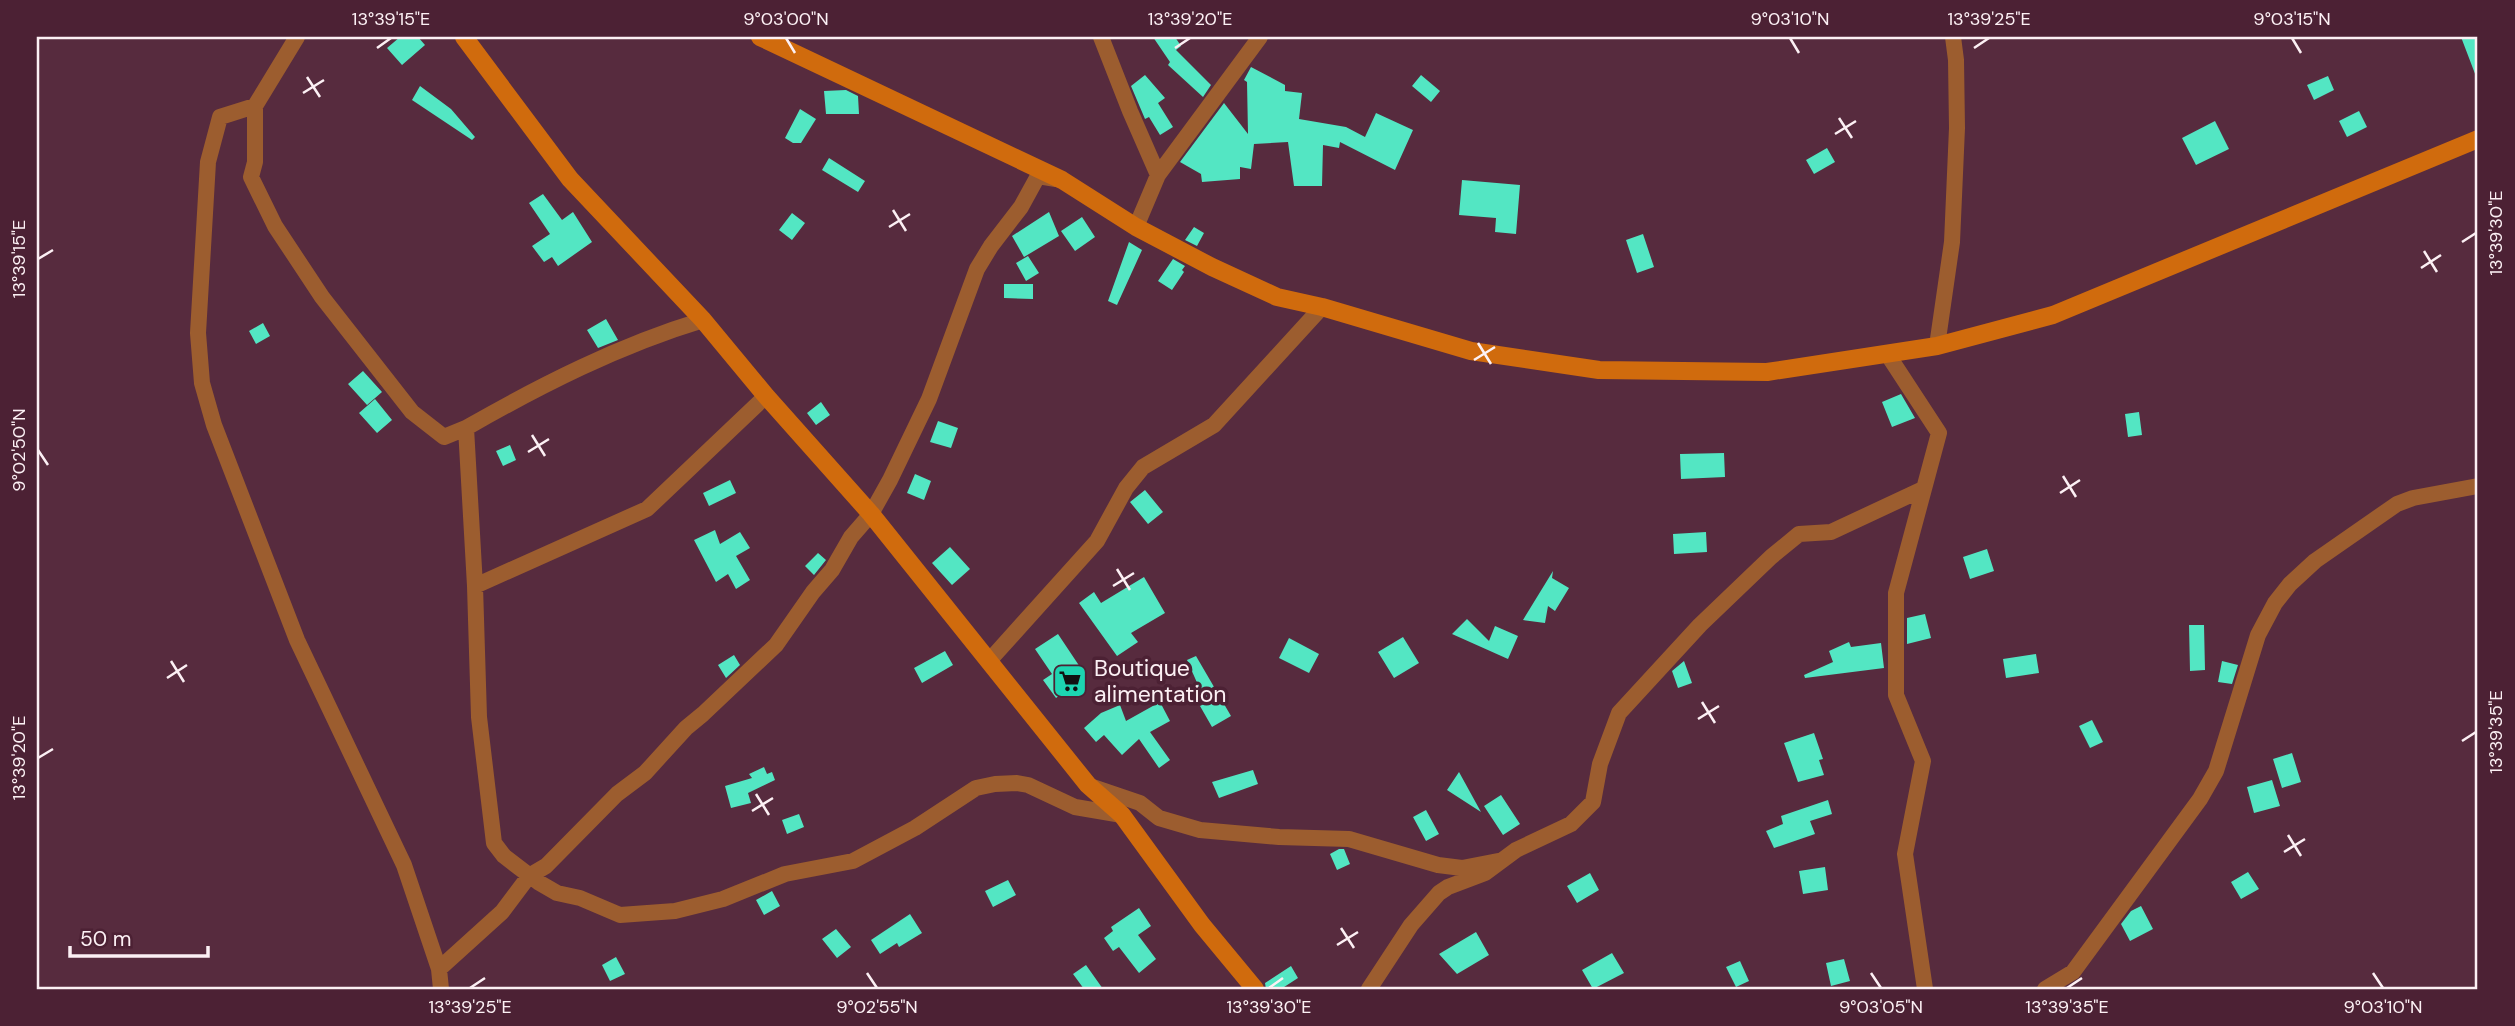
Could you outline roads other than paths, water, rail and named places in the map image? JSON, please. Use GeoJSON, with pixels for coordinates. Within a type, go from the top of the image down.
{"type":"FeatureCollection","features":[{"type":"Feature","properties":{"kind":"main road"},"geometry":{"type":"LineString","coordinates":[[464,37],[570,179],[703,320],[766,396],[871,514],[1088,785],[1122,815],[1202,925],[1255,989]]}},
{"type":"Feature","properties":{"kind":"main road"},"geometry":{"type":"LineString","coordinates":[[760,37],[1062,180],[1136,227],[1277,297],[1322,307],[1471,351],[1599,370],[1767,372],[1937,346],[2053,315],[2478,139]]}},
{"type":"Feature","properties":{"kind":"street"},"geometry":{"type":"LineString","coordinates":[[298,37],[255,106],[255,162],[251,177],[275,226],[321,297],[412,412],[444,436],[466,428],[550,382],[659,334],[703,320]]}},
{"type":"Feature","properties":{"kind":"street"},"geometry":{"type":"LineString","coordinates":[[1101,37],[1158,175]]}},
{"type":"Feature","properties":{"kind":"street"},"geometry":{"type":"LineString","coordinates":[[1136,227],[1158,175],[1260,37]]}},
{"type":"Feature","properties":{"kind":"street"},"geometry":{"type":"LineString","coordinates":[[1937,346],[1952,242],[1957,128],[1953,37]]}},
{"type":"Feature","properties":{"kind":"street"},"geometry":{"type":"LineString","coordinates":[[255,106],[220,117],[208,162],[198,333],[202,383],[214,425],[297,640],[404,865],[439,969],[441,989]]}},
{"type":"Feature","properties":{"kind":"street"},"geometry":{"type":"LineString","coordinates":[[439,969],[502,912],[528,876],[547,866],[608,803],[645,773],[686,728],[776,645],[832,570],[851,537],[871,514],[929,399],[977,269],[991,246],[1021,207],[1038,176],[1062,180]]}},
{"type":"Feature","properties":{"kind":"street"},"geometry":{"type":"LineString","coordinates":[[986,658],[1097,541],[1126,488],[1143,467],[1214,425],[1322,307]]}},
{"type":"Feature","properties":{"kind":"street"},"geometry":{"type":"LineString","coordinates":[[1888,355],[1939,433],[1896,593],[1896,695],[1923,761],[1905,854],[1925,989]]}},
{"type":"Feature","properties":{"kind":"street"},"geometry":{"type":"LineString","coordinates":[[475,586],[647,509],[766,396]]}},
{"type":"Feature","properties":{"kind":"street"},"geometry":{"type":"LineString","coordinates":[[466,428],[479,717],[494,843],[504,856],[528,876],[558,893],[580,898],[620,915],[675,911],[723,899],[785,874],[853,861],[915,828],[976,788],[995,784],[1028,785],[1075,807],[1122,815]]}},
{"type":"Feature","properties":{"kind":"street"},"geometry":{"type":"LineString","coordinates":[[2045,989],[2073,972],[2200,799],[2216,771],[2258,635],[2275,603],[2290,584],[2315,561],[2397,504],[2413,498],[2478,486]]}},
{"type":"Feature","properties":{"kind":"street"},"geometry":{"type":"LineString","coordinates":[[1369,989],[1411,925],[1439,893],[1485,873],[1516,850],[1571,824],[1594,802],[1600,764],[1619,713],[1700,625],[1772,558],[1799,534],[1831,532],[1923,489]]}},
{"type":"Feature","properties":{"kind":"street"},"geometry":{"type":"LineString","coordinates":[[1088,785],[1140,803],[1159,818],[1200,830],[1279,837],[1349,839],[1431,864],[1462,868],[1502,860]]}},
{"type":"Feature","properties":{"kind":"place","name":"Boutique alimentation"},"geometry":{"type":"Point","coordinates":[1070,681]}}]}
